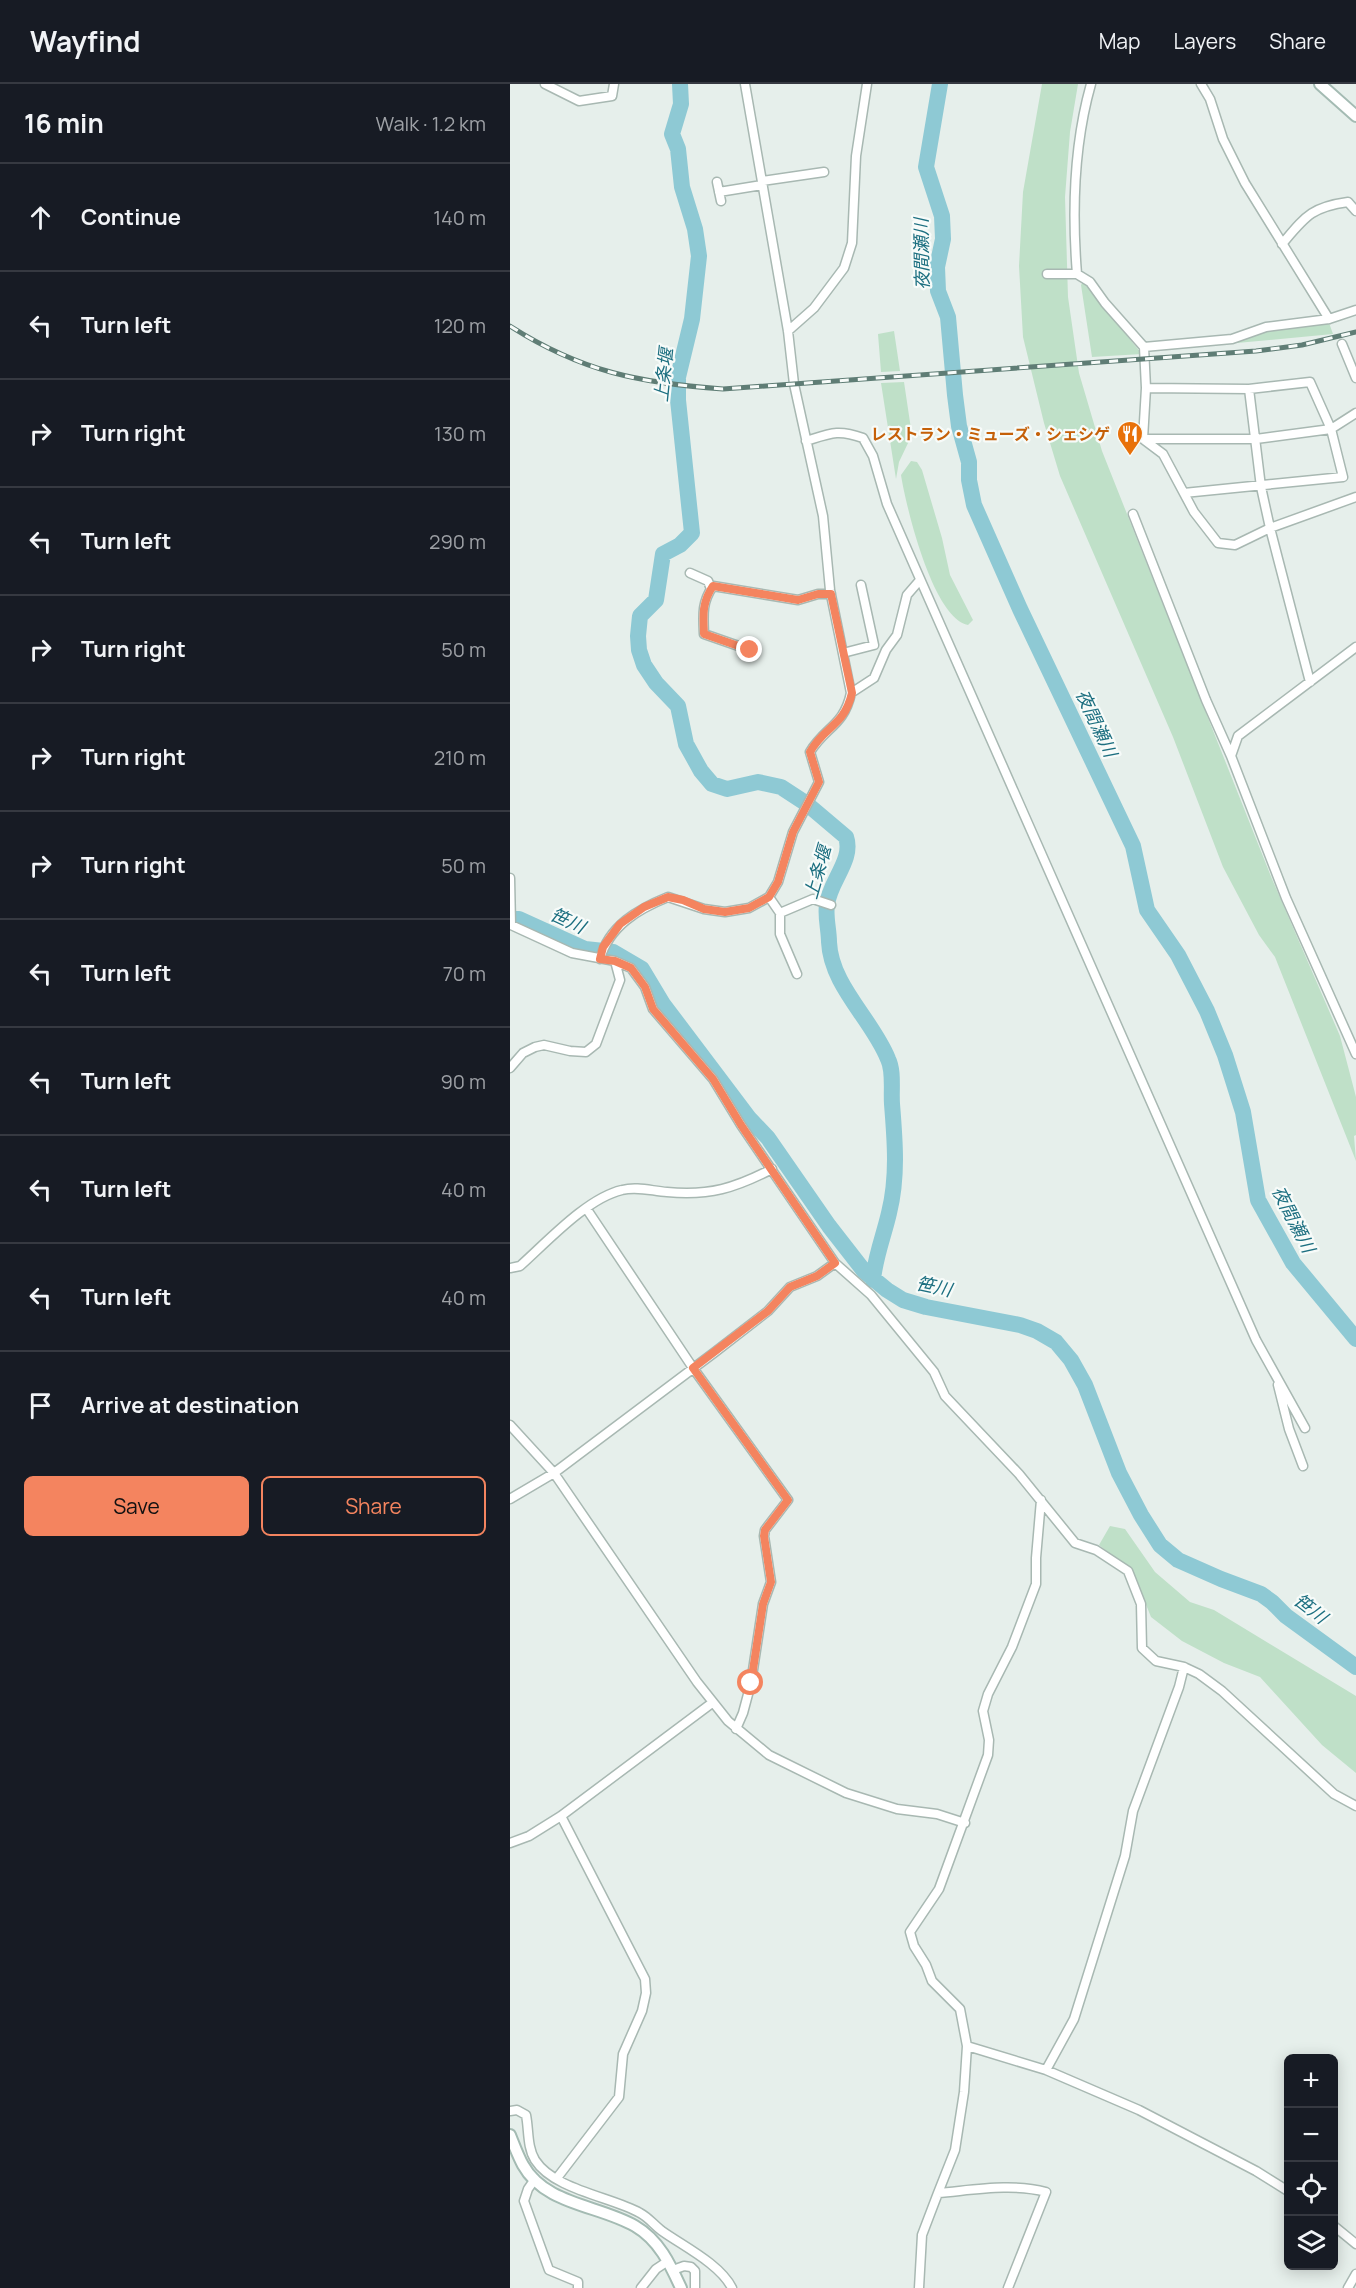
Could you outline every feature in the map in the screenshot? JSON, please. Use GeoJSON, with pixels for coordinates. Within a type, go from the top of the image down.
{"type":"FeatureCollection","features":[{"type":"Feature","properties":{"kind":"main road"},"geometry":{"type":"LineString","coordinates":[[1320,84],[1356,116]]}},
{"type":"Feature","properties":{"kind":"main road"},"geometry":{"type":"LineString","coordinates":[[510,2135],[524,2166],[535,2179],[557,2196],[636,2226],[664,2252],[681,2288]]}},
{"type":"Feature","properties":{"kind":"street"},"geometry":{"type":"LineString","coordinates":[[545,84],[579,101],[612,96],[614,84]]}},
{"type":"Feature","properties":{"kind":"street"},"geometry":{"type":"LineString","coordinates":[[600,958],[603,947],[620,924],[644,907],[668,897],[683,900],[704,909],[725,912],[749,908],[769,897],[778,882],[793,832],[819,782],[810,752],[816,741],[848,710],[852,693],[831,594],[823,516],[794,384],[788,331],[744,84]]}},
{"type":"Feature","properties":{"kind":"street"},"geometry":{"type":"LineString","coordinates":[[788,331],[814,308],[844,268],[852,243],[856,156],[867,84]]}},
{"type":"Feature","properties":{"kind":"street"},"geometry":{"type":"LineString","coordinates":[[1077,274],[1075,252],[1077,153],[1091,84]]}},
{"type":"Feature","properties":{"kind":"street"},"geometry":{"type":"LineString","coordinates":[[1201,84],[1210,99],[1223,139],[1245,183],[1329,319]]}},
{"type":"Feature","properties":{"kind":"street"},"geometry":{"type":"LineString","coordinates":[[717,182],[720,196],[762,183],[824,172]]}},
{"type":"Feature","properties":{"kind":"street"},"geometry":{"type":"LineString","coordinates":[[1282,244],[1298,225],[1316,210],[1348,202],[1356,211]]}},
{"type":"Feature","properties":{"kind":"street"},"geometry":{"type":"LineString","coordinates":[[1047,274],[1077,274],[1090,282],[1105,303],[1144,347],[1146,388],[1143,439]]}},
{"type":"Feature","properties":{"kind":"street"},"geometry":{"type":"LineString","coordinates":[[1144,347],[1232,339],[1266,327],[1329,319],[1356,310]]}},
{"type":"Feature","properties":{"kind":"street"},"geometry":{"type":"LineString","coordinates":[[1342,344],[1356,378]]}},
{"type":"Feature","properties":{"kind":"street"},"geometry":{"type":"LineString","coordinates":[[1146,388],[1249,389],[1310,382],[1331,429],[1343,477],[1184,494]]}},
{"type":"Feature","properties":{"kind":"street"},"geometry":{"type":"LineString","coordinates":[[1249,389],[1261,487],[1310,682]]}},
{"type":"Feature","properties":{"kind":"street"},"geometry":{"type":"LineString","coordinates":[[1143,439],[1256,439],[1331,429],[1356,413]]}},
{"type":"Feature","properties":{"kind":"street"},"geometry":{"type":"LineString","coordinates":[[806,441],[830,433],[846,431],[863,438],[873,456],[887,504],[1256,1340],[1305,1428]]}},
{"type":"Feature","properties":{"kind":"street"},"geometry":{"type":"LineString","coordinates":[[1143,439],[1163,454],[1194,512],[1218,543],[1235,545],[1270,528],[1356,497]]}},
{"type":"Feature","properties":{"kind":"street"},"geometry":{"type":"LineString","coordinates":[[1133,514],[1286,898],[1355,1051]]}},
{"type":"Feature","properties":{"kind":"street"},"geometry":{"type":"LineString","coordinates":[[690,573],[708,581],[711,589]]}},
{"type":"Feature","properties":{"kind":"street"},"geometry":{"type":"LineString","coordinates":[[852,693],[874,678],[886,650],[897,635],[907,595],[920,580]]}},
{"type":"Feature","properties":{"kind":"street"},"geometry":{"type":"LineString","coordinates":[[843,653],[874,645],[861,585]]}},
{"type":"Feature","properties":{"kind":"street"},"geometry":{"type":"LineString","coordinates":[[750,650],[704,634],[703,609],[706,596],[713,586],[798,600],[818,594],[831,594]]}},
{"type":"Feature","properties":{"kind":"street"},"geometry":{"type":"LineString","coordinates":[[1231,756],[1238,736],[1356,647]]}},
{"type":"Feature","properties":{"kind":"street"},"geometry":{"type":"LineString","coordinates":[[510,878],[511,926],[572,953],[615,961],[631,968],[645,987],[653,1009],[713,1079],[741,1125],[835,1263],[871,1295],[934,1372],[945,1396],[1041,1500],[1075,1543],[1096,1550],[1128,1571],[1141,1604],[1142,1648],[1156,1661],[1184,1667],[1199,1674],[1222,1691],[1334,1794],[1356,1806]]}},
{"type":"Feature","properties":{"kind":"street"},"geometry":{"type":"LineString","coordinates":[[769,897],[780,913],[780,934],[797,974]]}},
{"type":"Feature","properties":{"kind":"street"},"geometry":{"type":"LineString","coordinates":[[780,913],[813,899],[831,905]]}},
{"type":"Feature","properties":{"kind":"street"},"geometry":{"type":"LineString","coordinates":[[510,1068],[523,1053],[535,1047],[544,1045],[586,1052],[597,1044],[620,980],[615,961]]}},
{"type":"Feature","properties":{"kind":"street"},"geometry":{"type":"LineString","coordinates":[[510,1268],[520,1266],[586,1208],[605,1196],[636,1188],[693,1194],[720,1191],[741,1185],[772,1169]]}},
{"type":"Feature","properties":{"kind":"street"},"geometry":{"type":"LineString","coordinates":[[586,1208],[693,1368],[788,1500],[765,1530],[771,1582],[763,1604],[751,1683],[736,1729]]}},
{"type":"Feature","properties":{"kind":"street"},"geometry":{"type":"LineString","coordinates":[[510,1499],[554,1473],[693,1368],[768,1311],[790,1287],[817,1276],[835,1263]]}},
{"type":"Feature","properties":{"kind":"street"},"geometry":{"type":"LineString","coordinates":[[1276,1376],[1286,1418],[1303,1466]]}},
{"type":"Feature","properties":{"kind":"street"},"geometry":{"type":"LineString","coordinates":[[510,1425],[554,1473],[712,1703],[736,1729],[769,1755],[846,1794],[897,1809],[937,1814],[965,1823]]}},
{"type":"Feature","properties":{"kind":"street"},"geometry":{"type":"LineString","coordinates":[[919,2288],[922,2235],[955,2150],[964,2092],[967,2046],[960,2009],[932,1981],[926,1965],[914,1946],[910,1932],[939,1889],[988,1755],[989,1740],[983,1711],[988,1694],[1012,1647],[1036,1584],[1036,1548],[1041,1500]]}},
{"type":"Feature","properties":{"kind":"street"},"geometry":{"type":"LineString","coordinates":[[1046,2070],[1074,2019],[1125,1856],[1133,1811],[1179,1688],[1184,1667]]}},
{"type":"Feature","properties":{"kind":"street"},"geometry":{"type":"LineString","coordinates":[[510,1843],[529,1836],[561,1816],[712,1703]]}},
{"type":"Feature","properties":{"kind":"street"},"geometry":{"type":"LineString","coordinates":[[557,2178],[620,2097],[623,2054],[642,2011],[646,1993],[645,1979],[561,1816]]}},
{"type":"Feature","properties":{"kind":"street"},"geometry":{"type":"LineString","coordinates":[[967,2046],[1046,2070],[1172,2127],[1256,2171],[1284,2188]]}},
{"type":"Feature","properties":{"kind":"street"},"geometry":{"type":"LineString","coordinates":[[510,2110],[517,2110],[526,2115],[529,2145],[535,2160],[545,2171],[569,2186],[641,2213],[717,2270],[732,2288]]}},
{"type":"Feature","properties":{"kind":"street"},"geometry":{"type":"LineString","coordinates":[[535,2179],[524,2201],[549,2270],[578,2282],[578,2288]]}},
{"type":"Feature","properties":{"kind":"street"},"geometry":{"type":"LineString","coordinates":[[938,2193],[1001,2188],[1031,2188],[1046,2192],[1008,2288]]}},
{"type":"Feature","properties":{"kind":"street"},"geometry":{"type":"LineString","coordinates":[[1338,2229],[1356,2244]]}},
{"type":"Feature","properties":{"kind":"street"},"geometry":{"type":"LineString","coordinates":[[641,2288],[656,2269],[670,2266],[691,2267],[695,2271],[694,2288]]}},
{"type":"Feature","properties":{"kind":"street"},"geometry":{"type":"LineString","coordinates":[[1348,2288],[1356,2274]]}},
{"type":"Feature","properties":{"kind":"green space"},"geometry":{"type":"Polygon","coordinates":[[[1042,84],[1078,84],[1070,132],[1065,197],[1068,297],[1079,373],[1102,451],[1272,879],[1340,1036],[1356,1097],[1356,1135],[1354,1136],[1356,1161],[1275,957],[1259,935],[1223,867],[1173,737],[1060,476],[1044,423],[1023,337],[1019,266],[1023,192],[1042,84]]]}},
{"type":"Feature","properties":{"kind":"green space"},"geometry":{"type":"Polygon","coordinates":[[[1083,282],[1142,354],[1092,357],[1081,285],[1083,282]]]}},
{"type":"Feature","properties":{"kind":"green space"},"geometry":{"type":"Polygon","coordinates":[[[1328,320],[1333,334],[1151,351],[1152,349],[1328,320]]]}},
{"type":"Feature","properties":{"kind":"green space"},"geometry":{"type":"Polygon","coordinates":[[[894,331],[900,371],[881,372],[878,334],[894,331]]]}},
{"type":"Feature","properties":{"kind":"green space"},"geometry":{"type":"Polygon","coordinates":[[[904,382],[911,429],[909,441],[899,462],[896,479],[881,383],[904,382]]]}},
{"type":"Feature","properties":{"kind":"green space"},"geometry":{"type":"Polygon","coordinates":[[[911,461],[917,462],[922,470],[942,538],[950,575],[973,620],[968,625],[955,618],[943,603],[923,559],[901,475],[911,461]]]}},
{"type":"Feature","properties":{"kind":"green space"},"geometry":{"type":"Polygon","coordinates":[[[1110,1526],[1125,1529],[1155,1572],[1190,1602],[1214,1610],[1356,1696],[1356,1773],[1322,1745],[1260,1677],[1224,1663],[1182,1641],[1151,1617],[1133,1572],[1099,1545],[1110,1526]]]}},
{"type":"Feature","properties":{"kind":"waterway","name":"上条堰"},"geometry":{"type":"LineString","coordinates":[[680,84],[681,104],[672,134],[678,149],[682,187],[695,229],[699,256],[692,319],[678,377],[678,400],[692,533],[680,545],[663,554],[656,600],[640,616],[639,650],[644,665],[656,683],[678,706],[686,744],[701,771],[712,784],[727,789],[758,782],[781,787],[807,804],[846,837],[847,854],[827,905],[831,958],[844,988],[881,1044],[892,1075],[894,1186],[873,1280]]}},
{"type":"Feature","properties":{"kind":"waterway","name":"夜間瀬川"},"geometry":{"type":"LineString","coordinates":[[940,84],[926,167],[942,216],[943,239],[937,267],[938,291],[948,317],[959,426],[969,462],[969,480],[974,505],[1020,609],[1133,846],[1147,910],[1178,955],[1207,1011],[1225,1055],[1243,1112],[1258,1200],[1293,1263],[1356,1339]]}},
{"type":"Feature","properties":{"kind":"waterway","name":"笹川"},"geometry":{"type":"LineString","coordinates":[[510,919],[519,919],[585,949],[613,952],[642,969],[663,1004],[749,1118],[768,1138],[829,1226],[864,1271],[903,1300],[926,1307],[1020,1325],[1037,1331],[1056,1342],[1071,1360],[1085,1385],[1119,1473],[1160,1545],[1178,1560],[1261,1594],[1286,1616],[1356,1667]]}},
{"type":"Feature","properties":{"kind":"railway"},"geometry":{"type":"LineString","coordinates":[[510,326],[536,342],[587,365],[638,379],[723,389],[1256,351],[1302,345],[1356,332]]}},
{"type":"Feature","properties":{"kind":"place","name":"レストラン・ミューズ・シェシゲ"},"geometry":{"type":"Point","coordinates":[1130,457]}},
{"type":"Feature","properties":{"kind":"route"},"geometry":{"type":"LineString","coordinates":[[750,650],[704,634],[703,609],[706,596],[713,586],[798,600],[818,594],[831,594],[852,693],[848,710],[816,741],[810,752],[819,782],[793,832],[778,882],[769,897],[749,908],[725,912],[704,909],[683,900],[668,897],[644,907],[620,924],[603,947],[600,959],[615,961],[631,968],[645,987],[653,1009],[713,1079],[741,1125],[835,1263],[817,1276],[790,1287],[768,1311],[693,1368],[788,1500],[765,1530],[763,1542],[771,1582],[763,1604],[751,1683]]}}]}
